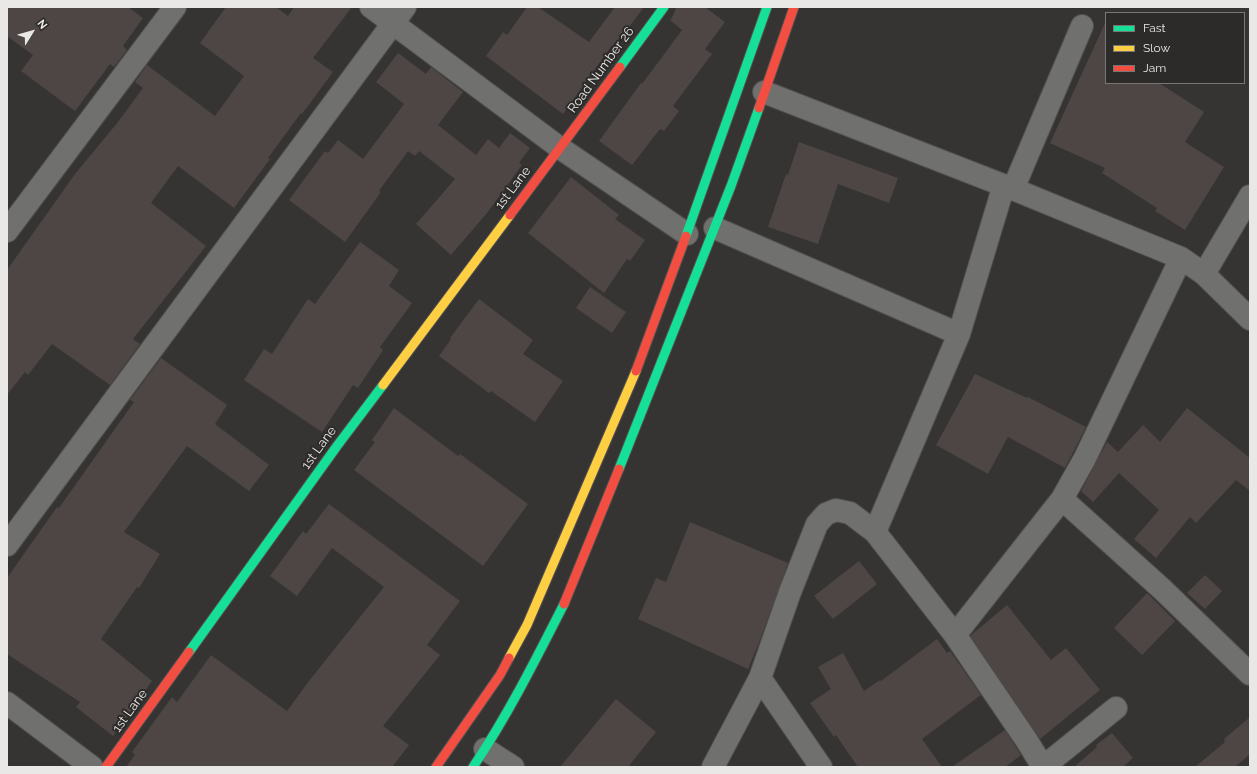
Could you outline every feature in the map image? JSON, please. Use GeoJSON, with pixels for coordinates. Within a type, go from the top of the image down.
{"type":"FeatureCollection","features":[{"type":"Feature","properties":{"kind":"main road","name":"Road Number 26"},"geometry":{"type":"LineString","coordinates":[[560,148],[664,7]]}},
{"type":"Feature","properties":{"kind":"main road"},"geometry":{"type":"LineString","coordinates":[[436,767],[500,676],[527,625],[539,606],[641,359],[767,7]]}},
{"type":"Feature","properties":{"kind":"main road"},"geometry":{"type":"LineString","coordinates":[[473,767],[519,691],[555,615],[570,592],[715,228],[794,7]]}},
{"type":"Feature","properties":{"kind":"main road","name":"1st Lane"},"geometry":{"type":"LineString","coordinates":[[106,767],[337,446],[560,148]]}},
{"type":"Feature","properties":{"kind":"street"},"geometry":{"type":"LineString","coordinates":[[7,231],[175,7]]}},
{"type":"Feature","properties":{"kind":"street"},"geometry":{"type":"LineString","coordinates":[[370,7],[399,15],[560,148],[687,234]]}},
{"type":"Feature","properties":{"kind":"street"},"geometry":{"type":"LineString","coordinates":[[7,545],[399,15]]}},
{"type":"Feature","properties":{"kind":"street"},"geometry":{"type":"LineString","coordinates":[[875,532],[959,334],[1008,187],[1082,26]]}},
{"type":"Feature","properties":{"kind":"street"},"geometry":{"type":"LineString","coordinates":[[764,92],[1008,187],[1181,258],[1204,274],[1250,319]]}},
{"type":"Feature","properties":{"kind":"street"},"geometry":{"type":"LineString","coordinates":[[1204,274],[1250,196]]}},
{"type":"Feature","properties":{"kind":"street"},"geometry":{"type":"LineString","coordinates":[[715,228],[959,334]]}},
{"type":"Feature","properties":{"kind":"street"},"geometry":{"type":"LineString","coordinates":[[955,635],[1062,499],[1085,458],[1181,258]]}},
{"type":"Feature","properties":{"kind":"street"},"geometry":{"type":"LineString","coordinates":[[1062,499],[1162,589],[1250,674]]}},
{"type":"Feature","properties":{"kind":"street"},"geometry":{"type":"LineString","coordinates":[[713,767],[760,678],[790,592],[817,524],[826,514],[836,510],[850,513],[875,532],[955,635],[1043,767],[1116,708]]}},
{"type":"Feature","properties":{"kind":"street"},"geometry":{"type":"LineString","coordinates":[[760,678],[821,767]]}},
{"type":"Feature","properties":{"kind":"street"},"geometry":{"type":"LineString","coordinates":[[7,703],[92,767]]}},
{"type":"Feature","properties":{"kind":"street"},"geometry":{"type":"LineString","coordinates":[[485,749],[513,767]]}},
{"type":"Feature","properties":{"kind":"building"},"geometry":{"type":"Polygon","coordinates":[[[7,7],[128,7],[143,18],[123,46],[127,50],[114,67],[110,64],[75,111],[21,71],[33,55],[7,36],[7,7]]]}},
{"type":"Feature","properties":{"kind":"building"},"geometry":{"type":"Polygon","coordinates":[[[226,7],[276,7],[288,16],[294,7],[352,7],[313,58],[333,72],[268,158],[270,159],[234,208],[178,166],[151,203],[206,246],[133,339],[140,344],[110,385],[52,344],[28,375],[25,372],[7,395],[7,270],[75,174],[118,122],[143,88],[135,82],[147,65],[215,116],[244,76],[200,43],[226,7]]]}},
{"type":"Feature","properties":{"kind":"building"},"geometry":{"type":"Polygon","coordinates":[[[527,7],[538,7],[589,42],[615,7],[644,7],[614,47],[612,45],[563,114],[486,56],[503,32],[507,35],[527,7]]]}},
{"type":"Feature","properties":{"kind":"building"},"geometry":{"type":"Polygon","coordinates":[[[676,7],[705,7],[725,22],[705,49],[712,54],[673,106],[679,111],[664,131],[660,129],[632,165],[599,141],[682,30],[670,20],[676,7]]]}},
{"type":"Feature","properties":{"kind":"building"},"geometry":{"type":"Polygon","coordinates":[[[1105,23],[1105,84],[1161,84],[1204,112],[1185,142],[1224,167],[1185,230],[1155,211],[1157,208],[1102,173],[1105,168],[1050,143],[1105,23]]]}},
{"type":"Feature","properties":{"kind":"building"},"geometry":{"type":"Polygon","coordinates":[[[398,53],[426,74],[431,67],[463,92],[438,125],[476,155],[488,139],[499,148],[510,133],[530,148],[519,163],[522,165],[487,213],[451,255],[416,224],[455,179],[419,151],[415,156],[408,151],[345,242],[289,200],[325,151],[328,153],[338,140],[363,159],[404,104],[376,82],[398,53]]]}},
{"type":"Feature","properties":{"kind":"building"},"geometry":{"type":"Polygon","coordinates":[[[799,142],[898,178],[889,203],[838,184],[818,244],[768,227],[786,174],[788,175],[799,142]]]}},
{"type":"Feature","properties":{"kind":"building"},"geometry":{"type":"Polygon","coordinates":[[[571,177],[619,215],[615,219],[645,240],[630,261],[627,259],[604,293],[528,233],[571,177]]]}},
{"type":"Feature","properties":{"kind":"building"},"geometry":{"type":"Polygon","coordinates":[[[360,242],[399,270],[389,286],[412,303],[380,347],[383,350],[358,388],[353,385],[322,432],[244,380],[264,349],[272,354],[308,299],[315,304],[360,242]]]}},
{"type":"Feature","properties":{"kind":"building"},"geometry":{"type":"Polygon","coordinates":[[[590,287],[626,312],[612,333],[576,308],[590,287]]]}},
{"type":"Feature","properties":{"kind":"building"},"geometry":{"type":"Polygon","coordinates":[[[479,299],[533,340],[523,354],[563,381],[535,422],[491,391],[489,393],[439,356],[451,339],[450,338],[479,299]]]}},
{"type":"Feature","properties":{"kind":"building"},"geometry":{"type":"Polygon","coordinates":[[[161,358],[227,405],[215,424],[269,465],[249,491],[187,446],[124,532],[160,554],[139,588],[137,587],[101,639],[152,681],[113,736],[76,707],[80,702],[7,654],[7,578],[57,507],[59,508],[134,402],[130,400],[161,358]]]}},
{"type":"Feature","properties":{"kind":"building"},"geometry":{"type":"Polygon","coordinates":[[[975,374],[1027,398],[1028,397],[1086,427],[1065,468],[1008,437],[988,474],[936,445],[975,374]]]}},
{"type":"Feature","properties":{"kind":"building"},"geometry":{"type":"Polygon","coordinates":[[[394,408],[458,456],[460,454],[528,504],[483,566],[354,470],[375,442],[372,440],[394,408]]]}},
{"type":"Feature","properties":{"kind":"building"},"geometry":{"type":"Polygon","coordinates":[[[1187,408],[1250,458],[1250,491],[1236,480],[1196,523],[1190,517],[1156,558],[1134,539],[1159,510],[1119,473],[1093,502],[1081,491],[1107,442],[1118,452],[1143,425],[1160,442],[1187,408]]]}},
{"type":"Feature","properties":{"kind":"building"},"geometry":{"type":"Polygon","coordinates":[[[329,504],[460,601],[427,645],[440,655],[383,726],[409,745],[392,767],[126,767],[135,755],[132,752],[172,697],[177,702],[211,655],[287,711],[384,587],[332,548],[297,596],[270,576],[303,531],[306,534],[329,504]]]}},
{"type":"Feature","properties":{"kind":"building"},"geometry":{"type":"Polygon","coordinates":[[[690,522],[788,563],[748,669],[638,619],[656,578],[666,582],[690,522]]]}},
{"type":"Feature","properties":{"kind":"building"},"geometry":{"type":"Polygon","coordinates":[[[859,561],[877,584],[833,619],[814,596],[859,561]]]}},
{"type":"Feature","properties":{"kind":"building"},"geometry":{"type":"Polygon","coordinates":[[[1205,575],[1222,591],[1205,609],[1187,593],[1205,575]]]}},
{"type":"Feature","properties":{"kind":"building"},"geometry":{"type":"Polygon","coordinates":[[[1147,593],[1175,621],[1142,655],[1114,628],[1147,593]]]}},
{"type":"Feature","properties":{"kind":"building"},"geometry":{"type":"Polygon","coordinates":[[[1007,605],[1051,660],[1066,648],[1100,690],[1040,739],[970,636],[1007,605]]]}},
{"type":"Feature","properties":{"kind":"building"},"geometry":{"type":"Polygon","coordinates":[[[937,639],[947,653],[950,651],[981,695],[922,739],[942,767],[858,767],[836,735],[834,737],[810,703],[831,689],[818,667],[843,653],[864,691],[880,680],[881,681],[937,639]]]}},
{"type":"Feature","properties":{"kind":"building"},"geometry":{"type":"Polygon","coordinates":[[[616,699],[656,732],[628,767],[560,767],[616,699]]]}},
{"type":"Feature","properties":{"kind":"building"},"geometry":{"type":"Polygon","coordinates":[[[1250,717],[1250,754],[1235,767],[1195,767],[1225,742],[1224,739],[1250,717]]]}},
{"type":"Feature","properties":{"kind":"building"},"geometry":{"type":"Polygon","coordinates":[[[1005,730],[1021,755],[1005,767],[952,767],[1005,730]]]}},
{"type":"Feature","properties":{"kind":"building"},"geometry":{"type":"Polygon","coordinates":[[[1112,733],[1133,758],[1123,767],[1074,767],[1097,747],[1096,745],[1112,733]]]}},
{"type":"Feature","properties":{"kind":"traffic: fast"},"geometry":{"type":"LineString","coordinates":[[620,67],[664,7]]}},
{"type":"Feature","properties":{"kind":"traffic: fast"},"geometry":{"type":"LineString","coordinates":[[686,236],[767,7]]}},
{"type":"Feature","properties":{"kind":"traffic: fast"},"geometry":{"type":"LineString","coordinates":[[619,469],[731,186],[759,108]]}},
{"type":"Feature","properties":{"kind":"traffic: fast"},"geometry":{"type":"LineString","coordinates":[[189,652],[337,446],[383,385]]}},
{"type":"Feature","properties":{"kind":"traffic: fast"},"geometry":{"type":"LineString","coordinates":[[473,767],[510,707],[564,604]]}},
{"type":"Feature","properties":{"kind":"traffic: slow"},"geometry":{"type":"LineString","coordinates":[[383,385],[510,215]]}},
{"type":"Feature","properties":{"kind":"traffic: slow"},"geometry":{"type":"LineString","coordinates":[[509,658],[527,625],[636,371]]}},
{"type":"Feature","properties":{"kind":"traffic: jam"},"geometry":{"type":"LineString","coordinates":[[759,108],[794,7]]}},
{"type":"Feature","properties":{"kind":"traffic: jam"},"geometry":{"type":"LineString","coordinates":[[510,215],[620,67]]}},
{"type":"Feature","properties":{"kind":"traffic: jam"},"geometry":{"type":"LineString","coordinates":[[636,371],[686,236]]}},
{"type":"Feature","properties":{"kind":"traffic: jam"},"geometry":{"type":"LineString","coordinates":[[564,604],[619,469]]}},
{"type":"Feature","properties":{"kind":"traffic: jam"},"geometry":{"type":"LineString","coordinates":[[106,767],[189,652]]}},
{"type":"Feature","properties":{"kind":"traffic: jam"},"geometry":{"type":"LineString","coordinates":[[436,767],[500,675],[509,658]]}}]}
